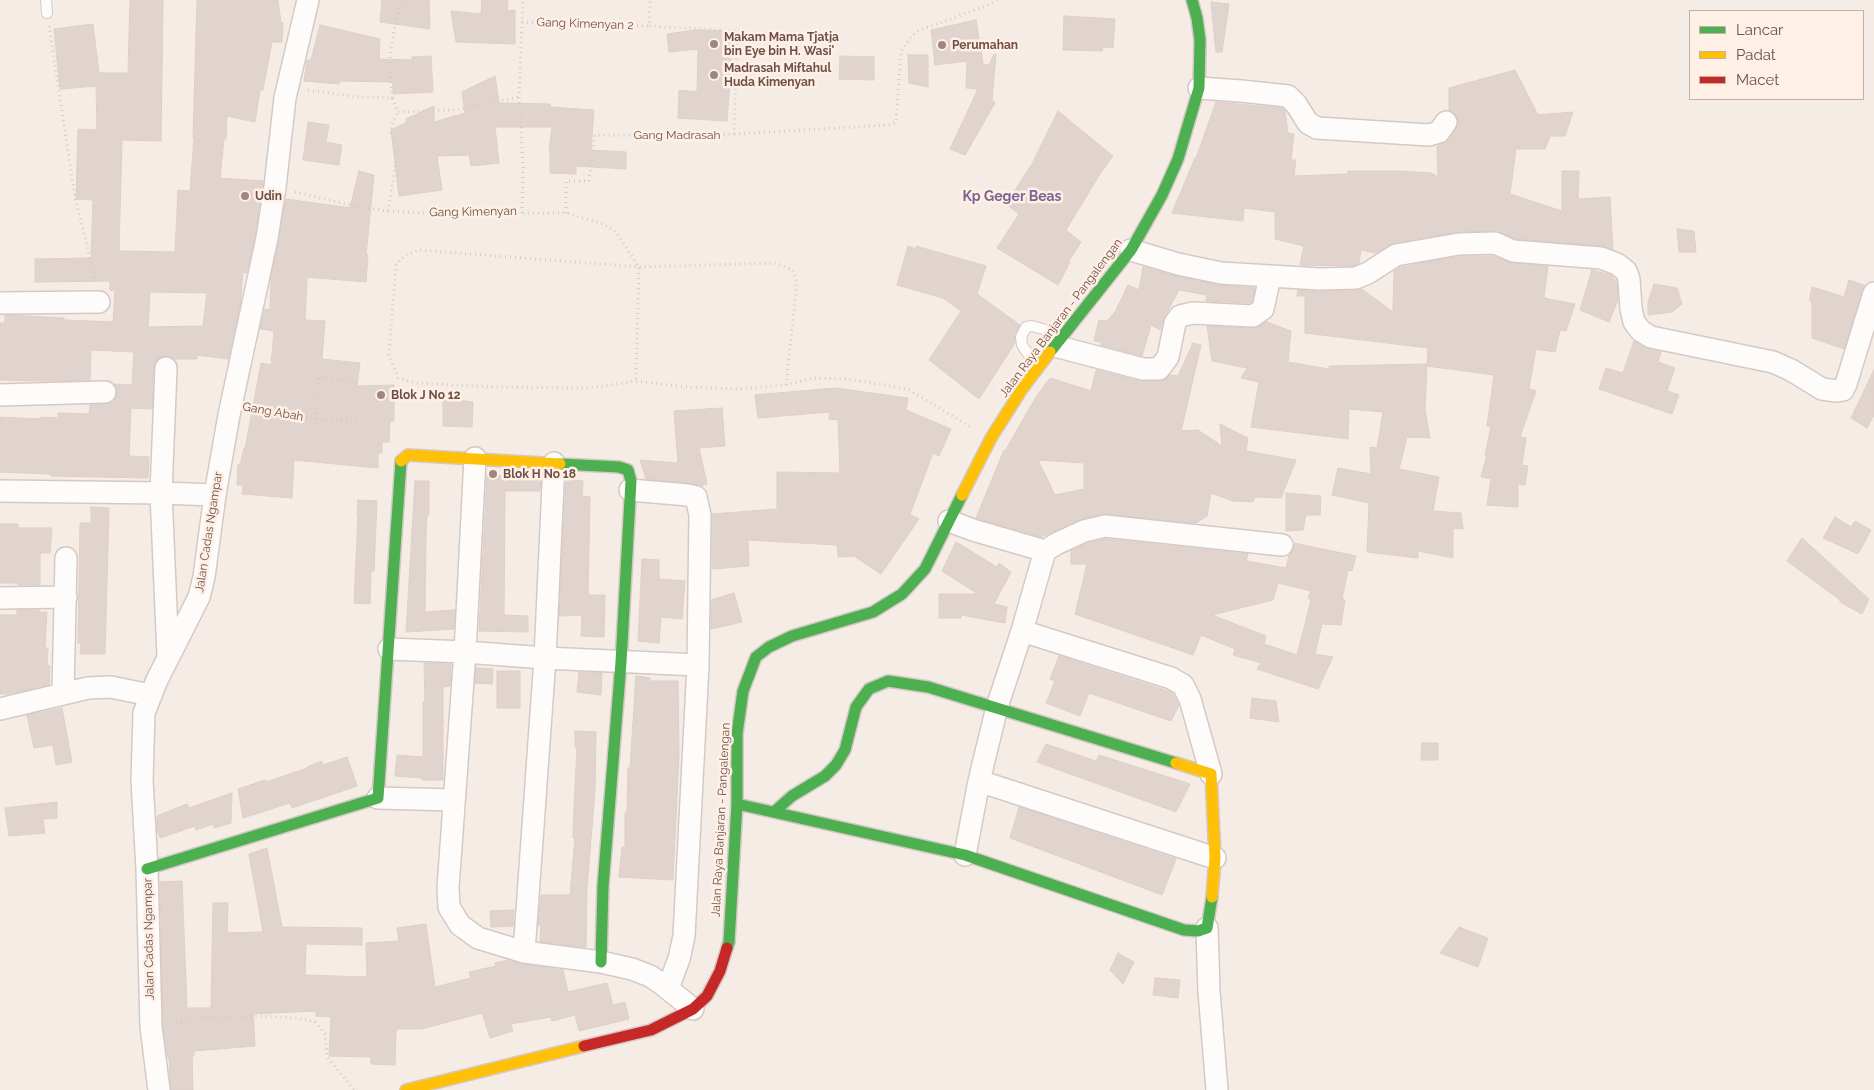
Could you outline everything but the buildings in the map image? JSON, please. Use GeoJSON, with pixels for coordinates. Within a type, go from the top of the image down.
{"type":"FeatureCollection","features":[{"type":"Feature","properties":{"kind":"street","name":"Jalan Cadas Ngampar"},"geometry":{"type":"LineString","coordinates":[[159,1090],[150,1027],[147,869],[142,780],[144,713],[150,695],[168,657],[199,597],[208,552],[215,495],[231,404],[267,238],[287,88],[308,0]]}},
{"type":"Feature","properties":{"kind":"street","name":"Jalan Raya Banjaran - Pangalengan"},"geometry":{"type":"LineString","coordinates":[[406,1090],[652,1030],[693,1009],[707,996],[720,971],[729,942],[737,804],[737,734],[743,691],[756,657],[770,647],[792,636],[872,612],[902,594],[925,569],[991,438],[1022,389],[1131,250],[1162,195],[1178,159],[1199,88],[1200,40],[1192,0]]}},
{"type":"Feature","properties":{"kind":"street"},"geometry":{"type":"LineString","coordinates":[[1199,88],[1241,90],[1288,96],[1296,104],[1308,124],[1317,128],[1429,135],[1439,132],[1446,122]]}},
{"type":"Feature","properties":{"kind":"street"},"geometry":{"type":"LineString","coordinates":[[1131,250],[1198,270],[1222,274],[1320,279],[1356,278],[1368,273],[1396,255],[1437,246],[1474,243],[1495,243],[1513,251],[1601,258],[1617,264],[1626,271],[1629,279],[1634,322],[1641,331],[1651,337],[1773,362],[1791,370],[1822,389],[1837,391],[1843,390],[1846,384],[1874,293]]}},
{"type":"Feature","properties":{"kind":"street"},"geometry":{"type":"LineString","coordinates":[[1058,342],[1143,369],[1159,369],[1168,357],[1175,323],[1180,316],[1193,313],[1254,316],[1263,309],[1270,276]]}},
{"type":"Feature","properties":{"kind":"street"},"geometry":{"type":"LineString","coordinates":[[0,303],[99,302]]}},
{"type":"Feature","properties":{"kind":"street"},"geometry":{"type":"LineString","coordinates":[[166,368],[162,493],[168,657]]}},
{"type":"Feature","properties":{"kind":"street"},"geometry":{"type":"LineString","coordinates":[[0,395],[105,392]]}},
{"type":"Feature","properties":{"kind":"street"},"geometry":{"type":"LineString","coordinates":[[378,798],[400,463],[408,455],[619,467],[628,470],[631,481],[621,662],[603,886],[601,962]]}},
{"type":"Feature","properties":{"kind":"street"},"geometry":{"type":"LineString","coordinates":[[475,458],[465,652],[448,888],[449,907],[460,925],[478,938],[524,952],[601,962],[632,969],[650,976],[693,1009]]}},
{"type":"Feature","properties":{"kind":"street"},"geometry":{"type":"LineString","coordinates":[[524,952],[545,658],[554,463]]}},
{"type":"Feature","properties":{"kind":"street"},"geometry":{"type":"LineString","coordinates":[[630,490],[696,497],[700,515],[698,665],[684,936],[679,959],[668,988]]}},
{"type":"Feature","properties":{"kind":"street"},"geometry":{"type":"LineString","coordinates":[[0,491],[215,495]]}},
{"type":"Feature","properties":{"kind":"street"},"geometry":{"type":"LineString","coordinates":[[949,521],[1045,551]]}},
{"type":"Feature","properties":{"kind":"street"},"geometry":{"type":"LineString","coordinates":[[965,855],[979,781],[997,706],[1022,631],[1045,551],[1084,531],[1105,526],[1282,545]]}},
{"type":"Feature","properties":{"kind":"street"},"geometry":{"type":"LineString","coordinates":[[63,693],[66,558]]}},
{"type":"Feature","properties":{"kind":"street"},"geometry":{"type":"LineString","coordinates":[[0,598],[66,597]]}},
{"type":"Feature","properties":{"kind":"street"},"geometry":{"type":"LineString","coordinates":[[1022,631],[1171,678],[1183,685],[1190,699],[1212,774],[1215,858],[1210,917],[1207,928],[1209,991],[1217,1090]]}},
{"type":"Feature","properties":{"kind":"street"},"geometry":{"type":"LineString","coordinates":[[389,649],[698,665]]}},
{"type":"Feature","properties":{"kind":"street"},"geometry":{"type":"LineString","coordinates":[[774,812],[792,796],[825,776],[836,765],[845,750],[856,707],[869,689],[888,681],[928,687],[997,706],[1212,774]]}},
{"type":"Feature","properties":{"kind":"street"},"geometry":{"type":"LineString","coordinates":[[0,709],[88,688],[111,687],[150,695]]}},
{"type":"Feature","properties":{"kind":"street"},"geometry":{"type":"LineString","coordinates":[[979,781],[1215,858]]}},
{"type":"Feature","properties":{"kind":"street"},"geometry":{"type":"LineString","coordinates":[[147,869],[378,798],[454,800]]}},
{"type":"Feature","properties":{"kind":"street"},"geometry":{"type":"LineString","coordinates":[[737,804],[965,855],[1184,930],[1198,931],[1207,928]]}},
{"type":"Feature","properties":{"kind":"lane"},"geometry":{"type":"LineString","coordinates":[[46,0],[47,13]]}},
{"type":"Feature","properties":{"kind":"lane"},"geometry":{"type":"LineString","coordinates":[[1038,368],[1022,345],[1021,337],[1026,327],[1032,326],[1043,329],[1058,342]]}},
{"type":"Feature","properties":{"kind":"path"},"geometry":{"type":"LineString","coordinates":[[388,211],[398,150],[397,144],[390,133],[391,126],[398,112],[392,98],[390,54],[402,0]]}},
{"type":"Feature","properties":{"kind":"path","name":"Gang Kimenyan"},"geometry":{"type":"LineString","coordinates":[[275,188],[359,208],[388,211],[442,214],[522,213],[523,167],[519,98],[523,0]]}},
{"type":"Feature","properties":{"kind":"path"},"geometry":{"type":"LineString","coordinates":[[649,26],[650,0]]}},
{"type":"Feature","properties":{"kind":"path"},"geometry":{"type":"LineString","coordinates":[[734,134],[889,125],[896,122],[901,51],[910,38],[917,31],[998,0]]}},
{"type":"Feature","properties":{"kind":"path"},"geometry":{"type":"LineString","coordinates":[[47,13],[75,197],[96,280],[99,302]]}},
{"type":"Feature","properties":{"kind":"path","name":"Gang Kimenyan 2"},"geometry":{"type":"LineString","coordinates":[[522,22],[649,26]]}},
{"type":"Feature","properties":{"kind":"path","name":"Gang Madrasah"},"geometry":{"type":"LineString","coordinates":[[566,213],[566,181],[589,181],[595,135],[734,134],[737,32],[649,26]]}},
{"type":"Feature","properties":{"kind":"path"},"geometry":{"type":"LineString","coordinates":[[287,88],[358,97],[392,98]]}},
{"type":"Feature","properties":{"kind":"path"},"geometry":{"type":"LineString","coordinates":[[398,112],[455,110],[519,98]]}},
{"type":"Feature","properties":{"kind":"path"},"geometry":{"type":"LineString","coordinates":[[522,213],[566,213],[603,224],[616,232],[639,267],[636,381]]}},
{"type":"Feature","properties":{"kind":"path"},"geometry":{"type":"LineString","coordinates":[[786,385],[797,283],[793,270],[776,263],[639,267],[420,250],[405,255],[396,265],[389,354],[398,378],[416,383],[495,387],[589,388],[636,381],[738,389],[786,385],[812,378],[836,379],[880,384],[909,390],[991,438]]}},
{"type":"Feature","properties":{"kind":"path","name":"Gang Abah"},"geometry":{"type":"LineString","coordinates":[[315,419],[320,377],[360,382]]}},
{"type":"Feature","properties":{"kind":"path","name":"Gang Abah"},"geometry":{"type":"LineString","coordinates":[[231,404],[315,419],[358,422]]}},
{"type":"Feature","properties":{"kind":"path"},"geometry":{"type":"LineString","coordinates":[[150,1027],[206,1018],[256,1016],[298,1018],[316,1022],[324,1034],[327,1057],[354,1090]]}},
{"type":"Feature","properties":{"kind":"traffic: fast"},"geometry":{"type":"LineString","coordinates":[[1050,352],[1131,250],[1162,195],[1178,159],[1199,88],[1200,40],[1192,0]]}},
{"type":"Feature","properties":{"kind":"traffic: fast"},"geometry":{"type":"LineString","coordinates":[[147,869],[378,798],[401,461]]}},
{"type":"Feature","properties":{"kind":"traffic: fast"},"geometry":{"type":"LineString","coordinates":[[560,464],[619,467],[628,470],[631,481],[621,662],[603,886],[601,962]]}},
{"type":"Feature","properties":{"kind":"traffic: fast"},"geometry":{"type":"LineString","coordinates":[[727,948],[729,942],[737,804],[737,734],[743,691],[756,657],[769,647],[792,636],[873,612],[902,594],[925,569],[962,495]]}},
{"type":"Feature","properties":{"kind":"traffic: fast"},"geometry":{"type":"LineString","coordinates":[[774,812],[792,796],[825,776],[836,765],[845,750],[856,707],[869,689],[888,681],[928,687],[1176,763]]}},
{"type":"Feature","properties":{"kind":"traffic: fast"},"geometry":{"type":"LineString","coordinates":[[737,804],[965,855],[1184,930],[1198,931],[1207,928],[1212,897]]}},
{"type":"Feature","properties":{"kind":"traffic: slow"},"geometry":{"type":"LineString","coordinates":[[962,495],[991,438],[1022,389],[1050,352]]}},
{"type":"Feature","properties":{"kind":"traffic: slow"},"geometry":{"type":"LineString","coordinates":[[401,461],[408,455],[560,464]]}},
{"type":"Feature","properties":{"kind":"traffic: slow"},"geometry":{"type":"LineString","coordinates":[[1176,763],[1211,774],[1215,858],[1212,897]]}},
{"type":"Feature","properties":{"kind":"traffic: slow"},"geometry":{"type":"LineString","coordinates":[[406,1090],[584,1046]]}},
{"type":"Feature","properties":{"kind":"traffic: jam"},"geometry":{"type":"LineString","coordinates":[[584,1046],[651,1030],[693,1009],[707,996],[720,971],[727,948]]}},
{"type":"Feature","properties":{"kind":"place","name":"Makam Mama Tjatja bin Eye bin H. Wasi'"},"geometry":{"type":"Point","coordinates":[714,44]}},
{"type":"Feature","properties":{"kind":"place","name":"Perumahan"},"geometry":{"type":"Point","coordinates":[942,45]}},
{"type":"Feature","properties":{"kind":"place","name":"Madrasah Miftahul Huda Kimenyan"},"geometry":{"type":"Point","coordinates":[714,75]}},
{"type":"Feature","properties":{"kind":"place","name":"Udin"},"geometry":{"type":"Point","coordinates":[245,196]}},
{"type":"Feature","properties":{"kind":"place","name":"Blok J No 12"},"geometry":{"type":"Point","coordinates":[381,395]}},
{"type":"Feature","properties":{"kind":"place","name":"Blok H No 18"},"geometry":{"type":"Point","coordinates":[493,474]}},
{"type":"Feature","properties":{"kind":"district","name":"Kp Geger Beas"},"geometry":{"type":"Point","coordinates":[1012,197]}}]}
